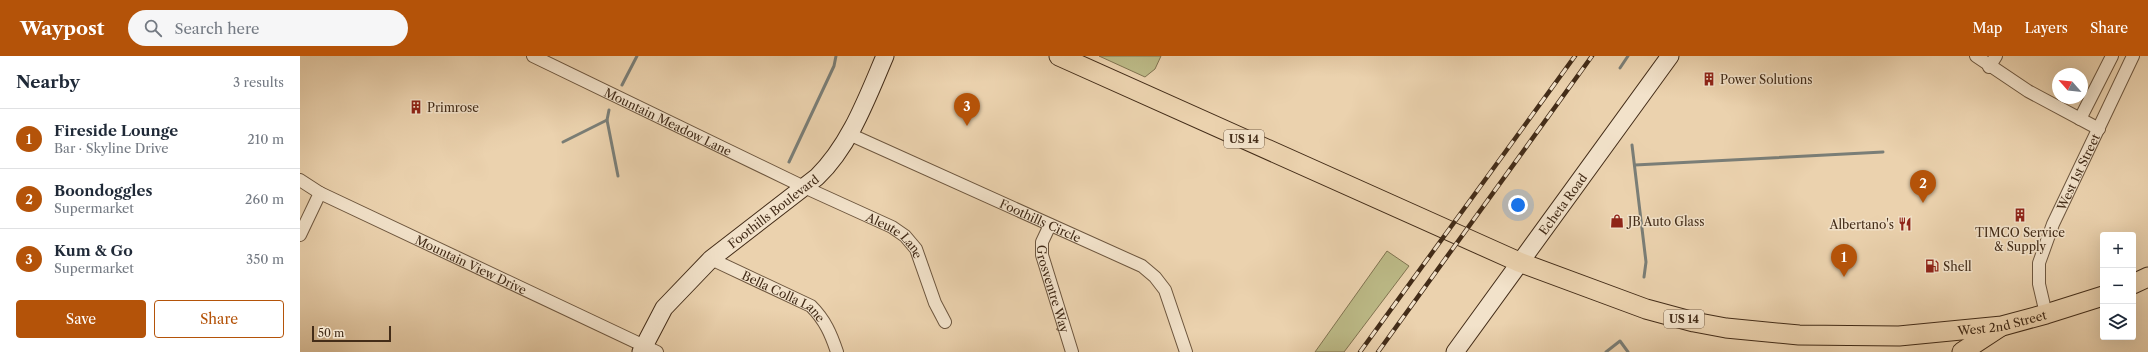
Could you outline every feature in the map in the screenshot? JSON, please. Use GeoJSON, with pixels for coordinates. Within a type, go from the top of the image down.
{"type":"FeatureCollection","features":[{"type":"Feature","properties":{"kind":"main road","name":"US 14"},"geometry":{"type":"LineString","coordinates":[[1059,56],[1519,262],[1646,309],[1694,322],[1726,328],[1899,344]]}},
{"type":"Feature","properties":{"kind":"main road"},"geometry":{"type":"LineString","coordinates":[[2136,283],[2148,277]]}},
{"type":"Feature","properties":{"kind":"main road","name":"West 2nd Street"},"geometry":{"type":"LineString","coordinates":[[1899,344],[2002,326],[2100,297]]}},
{"type":"Feature","properties":{"kind":"main road"},"geometry":{"type":"LineString","coordinates":[[1962,352],[2002,326]]}},
{"type":"Feature","properties":{"kind":"street","name":"Mountain Meadow Lane"},"geometry":{"type":"LineString","coordinates":[[533,56],[804,187]]}},
{"type":"Feature","properties":{"kind":"street","name":"Foothills Boulevard"},"geometry":{"type":"LineString","coordinates":[[647,350],[664,308],[711,260],[804,187],[832,162],[849,134],[886,56]]}},
{"type":"Feature","properties":{"kind":"street","name":"Echeta Road"},"geometry":{"type":"LineString","coordinates":[[1455,352],[1670,56]]}},
{"type":"Feature","properties":{"kind":"street"},"geometry":{"type":"LineString","coordinates":[[1976,56],[1989,67],[2028,92],[2099,129]]}},
{"type":"Feature","properties":{"kind":"street"},"geometry":{"type":"LineString","coordinates":[[1989,67],[1996,56]]}},
{"type":"Feature","properties":{"kind":"street"},"geometry":{"type":"LineString","coordinates":[[2080,119],[2112,56]]}},
{"type":"Feature","properties":{"kind":"street","name":"West 1st Street"},"geometry":{"type":"LineString","coordinates":[[2046,314],[2039,284],[2038,263],[2053,224],[2133,56]]}},
{"type":"Feature","properties":{"kind":"street","name":"Foothills Circle"},"geometry":{"type":"LineString","coordinates":[[849,134],[1142,266],[1155,277],[1165,290],[1186,352]]}},
{"type":"Feature","properties":{"kind":"street","name":"Mountain View Drive"},"geometry":{"type":"LineString","coordinates":[[300,180],[320,192],[647,350]]}},
{"type":"Feature","properties":{"kind":"street","name":"Aleute Lane"},"geometry":{"type":"LineString","coordinates":[[804,187],[892,227],[905,236],[916,249],[935,303],[945,322]]}},
{"type":"Feature","properties":{"kind":"street"},"geometry":{"type":"LineString","coordinates":[[300,235],[320,192]]}},
{"type":"Feature","properties":{"kind":"street","name":"Grosventre Way"},"geometry":{"type":"LineString","coordinates":[[1050,225],[1042,242],[1042,255],[1072,352]]}},
{"type":"Feature","properties":{"kind":"street","name":"Bella Colla Lane"},"geometry":{"type":"LineString","coordinates":[[711,260],[811,306],[822,317],[830,331],[837,352]]}},
{"type":"Feature","properties":{"kind":"shaded area"},"geometry":{"type":"Polygon","coordinates":[[[1099,56],[1161,56],[1155,69],[1145,77],[1099,56]]]}},
{"type":"Feature","properties":{"kind":"shaded area"},"geometry":{"type":"Polygon","coordinates":[[[1387,251],[1409,266],[1344,352],[1315,352],[1387,251]]]}},
{"type":"Feature","properties":{"kind":"waterway"},"geometry":{"type":"LineString","coordinates":[[622,85],[637,56]]}},
{"type":"Feature","properties":{"kind":"waterway"},"geometry":{"type":"LineString","coordinates":[[789,162],[834,66],[836,56]]}},
{"type":"Feature","properties":{"kind":"waterway"},"geometry":{"type":"LineString","coordinates":[[1620,68],[1628,56]]}},
{"type":"Feature","properties":{"kind":"waterway"},"geometry":{"type":"LineString","coordinates":[[563,142],[607,120],[609,110]]}},
{"type":"Feature","properties":{"kind":"waterway"},"geometry":{"type":"LineString","coordinates":[[607,120],[618,176]]}},
{"type":"Feature","properties":{"kind":"waterway"},"geometry":{"type":"LineString","coordinates":[[1632,145],[1646,262],[1644,277]]}},
{"type":"Feature","properties":{"kind":"waterway"},"geometry":{"type":"LineString","coordinates":[[1635,165],[1883,152]]}},
{"type":"Feature","properties":{"kind":"waterway"},"geometry":{"type":"LineString","coordinates":[[1606,352],[1620,341],[1628,352]]}},
{"type":"Feature","properties":{"kind":"railway"},"geometry":{"type":"LineString","coordinates":[[1360,352],[1575,56]]}},
{"type":"Feature","properties":{"kind":"railway"},"geometry":{"type":"LineString","coordinates":[[1378,352],[1592,56]]}},
{"type":"Feature","properties":{"kind":"place","name":"Power Solutions"},"geometry":{"type":"Point","coordinates":[1709,79]}},
{"type":"Feature","properties":{"kind":"place","name":"Primrose"},"geometry":{"type":"Point","coordinates":[416,107]}},
{"type":"Feature","properties":{"kind":"place","name":"Kum & Go"},"geometry":{"type":"Point","coordinates":[967,126]}},
{"type":"Feature","properties":{"kind":"place","name":"Boondoggles"},"geometry":{"type":"Point","coordinates":[1923,203]}},
{"type":"Feature","properties":{"kind":"place","name":"TIMCO Service & Supply"},"geometry":{"type":"Point","coordinates":[2020,215]}},
{"type":"Feature","properties":{"kind":"place","name":"JB Auto Glass"},"geometry":{"type":"Point","coordinates":[1617,221]}},
{"type":"Feature","properties":{"kind":"place","name":"Albertano's"},"geometry":{"type":"Point","coordinates":[1905,224]}},
{"type":"Feature","properties":{"kind":"place","name":"Shell"},"geometry":{"type":"Point","coordinates":[1932,266]}},
{"type":"Feature","properties":{"kind":"place","name":"Fireside Lounge"},"geometry":{"type":"Point","coordinates":[1844,277]}}]}
